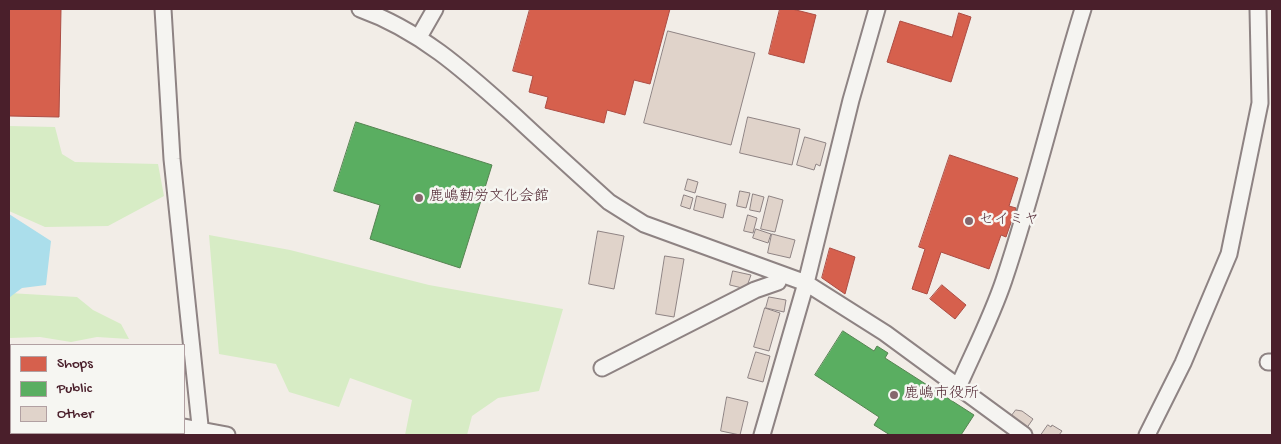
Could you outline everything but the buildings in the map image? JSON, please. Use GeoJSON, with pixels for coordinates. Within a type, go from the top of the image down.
{"type":"FeatureCollection","features":[{"type":"Feature","properties":{"kind":"street"},"geometry":{"type":"LineString","coordinates":[[163,9],[172,159],[200,432]]}},
{"type":"Feature","properties":{"kind":"street"},"geometry":{"type":"LineString","coordinates":[[360,9],[419,37],[471,76],[604,198],[628,215],[658,230],[806,283],[885,333],[1024,435]]}},
{"type":"Feature","properties":{"kind":"street"},"geometry":{"type":"LineString","coordinates":[[419,37],[436,9]]}},
{"type":"Feature","properties":{"kind":"street"},"geometry":{"type":"LineString","coordinates":[[762,435],[806,283],[874,9]]}},
{"type":"Feature","properties":{"kind":"street"},"geometry":{"type":"LineString","coordinates":[[958,385],[1003,283],[1035,182],[1059,88],[1083,9]]}},
{"type":"Feature","properties":{"kind":"street"},"geometry":{"type":"LineString","coordinates":[[1147,435],[1182,362],[1229,254],[1260,103],[1258,9]]}},
{"type":"Feature","properties":{"kind":"street"},"geometry":{"type":"LineString","coordinates":[[602,368],[755,290],[778,282]]}},
{"type":"Feature","properties":{"kind":"street"},"geometry":{"type":"LineString","coordinates":[[185,427],[200,432],[227,435]]}},
{"type":"Feature","properties":{"kind":"green space"},"geometry":{"type":"Polygon","coordinates":[[[9,126],[55,127],[62,154],[75,162],[158,164],[164,196],[108,226],[45,227],[9,211],[9,126]]]}},
{"type":"Feature","properties":{"kind":"green space"},"geometry":{"type":"Polygon","coordinates":[[[209,235],[290,250],[429,285],[563,309],[539,391],[498,398],[472,416],[467,435],[405,435],[412,400],[350,378],[339,407],[289,392],[276,364],[219,354],[209,235]]]}},
{"type":"Feature","properties":{"kind":"green space"},"geometry":{"type":"Polygon","coordinates":[[[9,293],[77,297],[93,310],[121,324],[129,339],[97,337],[71,342],[40,337],[9,338],[9,293]]]}},
{"type":"Feature","properties":{"kind":"water"},"geometry":{"type":"Polygon","coordinates":[[[9,214],[51,241],[46,285],[22,288],[10,297],[9,214]]]}},
{"type":"Feature","properties":{"kind":"place","name":"鹿嶋勤労文化会館"},"geometry":{"type":"Point","coordinates":[419,198]}},
{"type":"Feature","properties":{"kind":"place","name":"セイミヤ"},"geometry":{"type":"Point","coordinates":[969,221]}},
{"type":"Feature","properties":{"kind":"place","name":"鹿嶋市役所"},"geometry":{"type":"Point","coordinates":[894,395]}}]}
